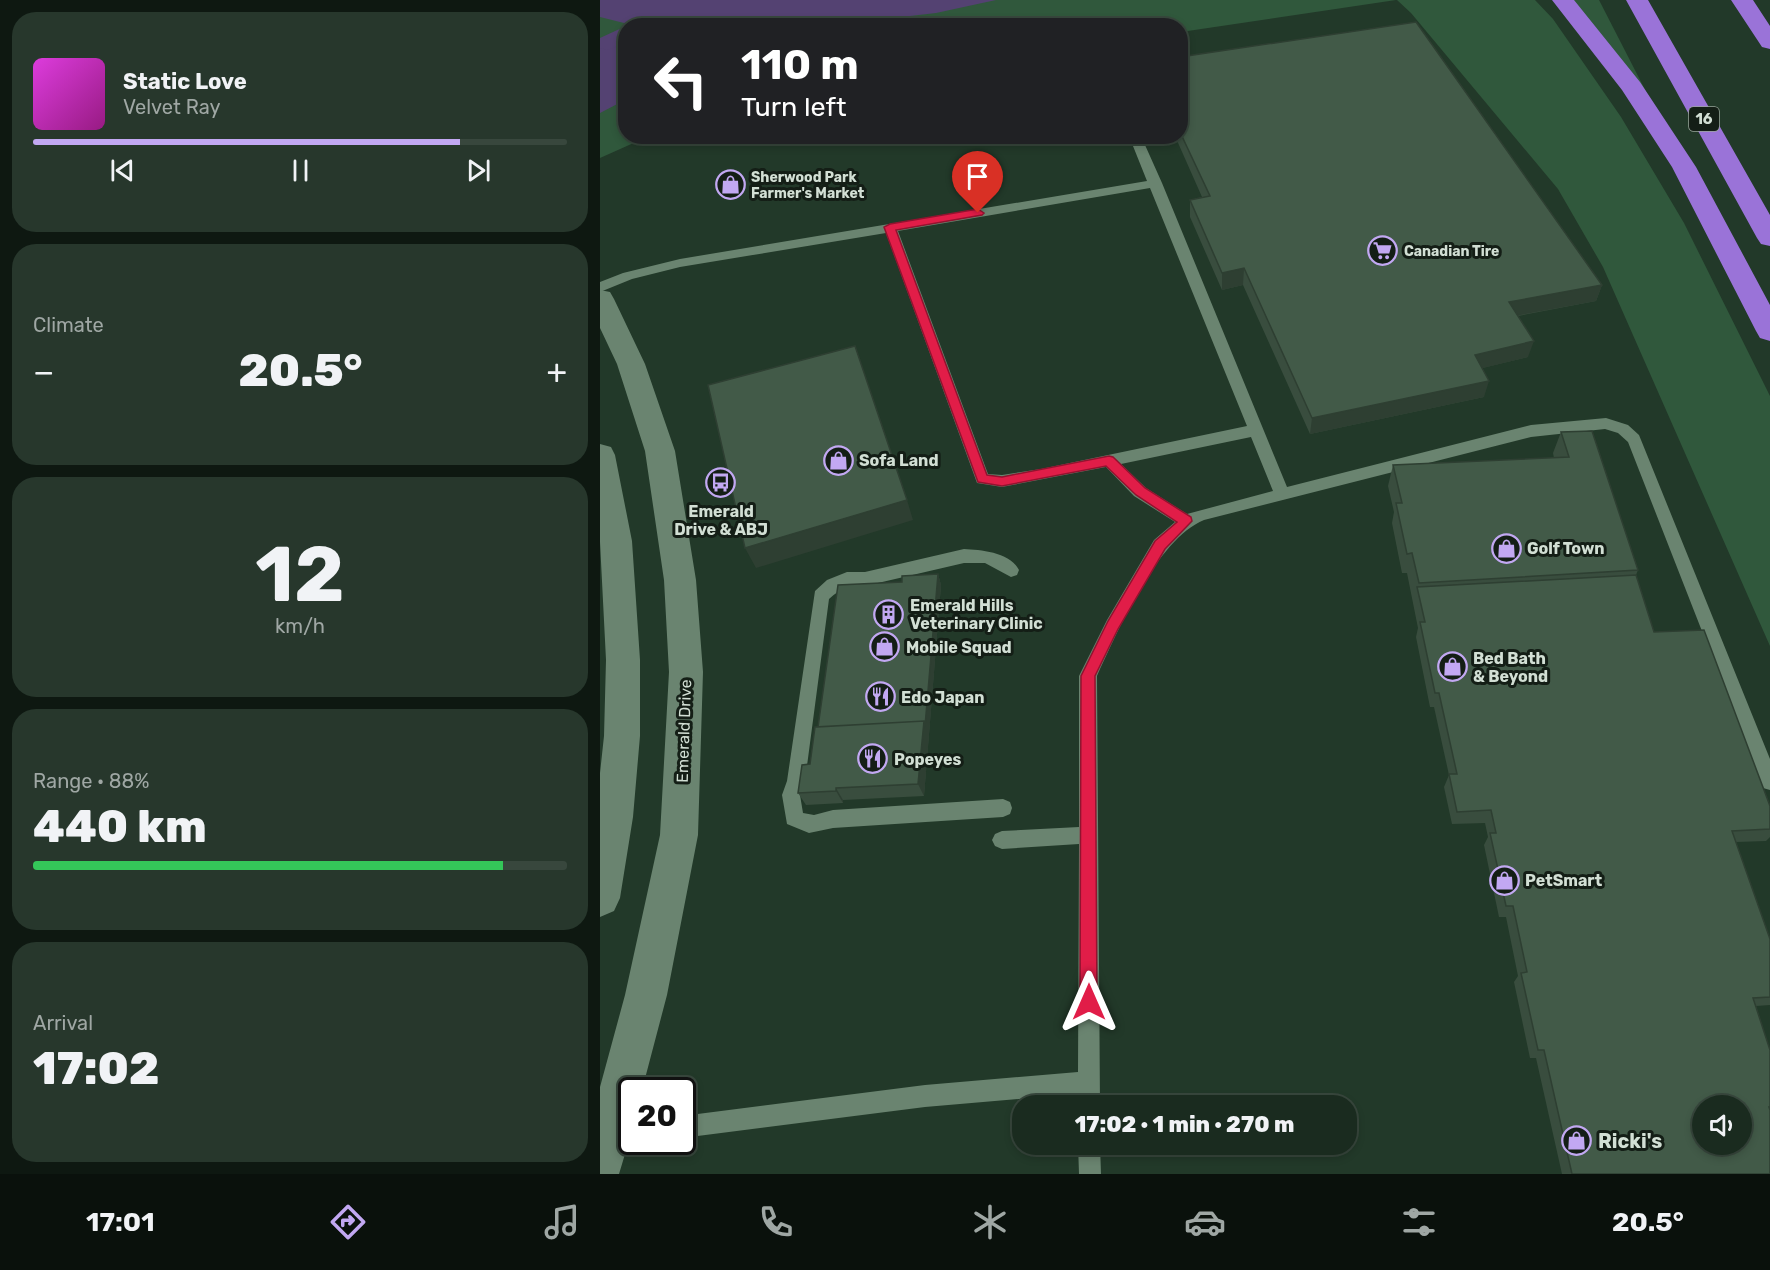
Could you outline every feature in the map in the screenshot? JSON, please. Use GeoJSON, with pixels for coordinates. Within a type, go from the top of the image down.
{"type":"FeatureCollection","features":[{"type":"Feature","properties":{"kind":"highway"},"geometry":{"type":"LineString","coordinates":[[1563,0],[1632,87],[1684,167],[1770,331]]}},
{"type":"Feature","properties":{"kind":"highway","name":"16"},"geometry":{"type":"LineString","coordinates":[[1637,0],[1770,238]]}},
{"type":"Feature","properties":{"kind":"highway"},"geometry":{"type":"LineString","coordinates":[[1742,0],[1770,42]]}},
{"type":"Feature","properties":{"kind":"street","name":"Emerald Drive"},"geometry":{"type":"LineString","coordinates":[[600,299],[631,364],[660,451],[680,580],[686,672],[680,835],[646,994],[610,1143]]}},
{"type":"Feature","properties":{"kind":"street"},"geometry":{"type":"LineString","coordinates":[[600,455],[616,541],[623,660],[621,747],[614,817],[600,898]]}},
{"type":"Feature","properties":{"kind":"lane"},"geometry":{"type":"LineString","coordinates":[[1139,144],[1282,494]]}},
{"type":"Feature","properties":{"kind":"lane"},"geometry":{"type":"LineString","coordinates":[[600,287],[628,276],[680,263],[1156,183]]}},
{"type":"Feature","properties":{"kind":"lane"},"geometry":{"type":"LineString","coordinates":[[890,227],[982,479],[1002,482],[1256,430]]}},
{"type":"Feature","properties":{"kind":"lane"},"geometry":{"type":"LineString","coordinates":[[1089,1095],[1088,676],[1113,625],[1160,545],[1186,521],[1201,515],[1531,431],[1606,423],[1623,429],[1634,439],[1770,782]]}},
{"type":"Feature","properties":{"kind":"lane"},"geometry":{"type":"LineString","coordinates":[[1109,460],[1140,492],[1186,521]]}},
{"type":"Feature","properties":{"kind":"lane"},"geometry":{"type":"LineString","coordinates":[[1003,808],[833,819],[816,825],[803,823],[794,818],[791,795],[796,781],[821,596],[833,585],[847,579],[865,579],[964,556],[987,557],[1011,570]]}},
{"type":"Feature","properties":{"kind":"lane"},"geometry":{"type":"LineString","coordinates":[[1002,840],[1088,835]]}},
{"type":"Feature","properties":{"kind":"lane"},"geometry":{"type":"LineString","coordinates":[[696,1125],[925,1096],[1089,1082]]}},
{"type":"Feature","properties":{"kind":"lane"},"geometry":{"type":"LineString","coordinates":[[1089,1155],[1090,1174]]}},
{"type":"Feature","properties":{"kind":"green space"},"geometry":{"type":"Polygon","coordinates":[[[600,0],[1396,0],[1188,31],[1188,18],[618,18],[618,144],[631,144],[600,158],[600,0]]]}},
{"type":"Feature","properties":{"kind":"green space"},"geometry":{"type":"Polygon","coordinates":[[[1397,0],[1535,0],[1553,19],[1621,117],[1684,223],[1770,396],[1770,646],[1603,267],[1558,189],[1411,13],[1397,0]]]}},
{"type":"Feature","properties":{"kind":"green space"},"geometry":{"type":"Polygon","coordinates":[[[1569,0],[1599,0],[1658,115],[1569,0]]]}},
{"type":"Feature","properties":{"kind":"shaded area"},"geometry":{"type":"Polygon","coordinates":[[[600,0],[996,0],[936,13],[893,18],[618,18],[618,22],[600,17],[600,0]]]}},
{"type":"Feature","properties":{"kind":"shaded area"},"geometry":{"type":"Polygon","coordinates":[[[600,41],[618,47],[618,104],[600,113],[600,41]]]}},
{"type":"Feature","properties":{"kind":"building","name":"Canadian Tire"},"geometry":{"type":"Polygon","coordinates":[[[1416,22],[1602,285],[1509,302],[1534,341],[1475,355],[1489,381],[1312,418],[1244,268],[1222,273],[1190,200],[1210,196],[1186,144],[1188,144],[1188,56],[1416,22]]]}},
{"type":"Feature","properties":{"kind":"building"},"geometry":{"type":"Polygon","coordinates":[[[855,346],[907,500],[745,548],[708,385],[855,346]]]}},
{"type":"Feature","properties":{"kind":"building","name":"Golf Town"},"geometry":{"type":"Polygon","coordinates":[[[1592,431],[1638,570],[1419,583],[1412,553],[1407,554],[1396,503],[1402,503],[1393,465],[1569,457],[1561,432],[1592,431]]]}},
{"type":"Feature","properties":{"kind":"building"},"geometry":{"type":"Polygon","coordinates":[[[938,574],[925,726],[924,721],[818,727],[838,585],[902,582],[902,576],[938,574]]]}},
{"type":"Feature","properties":{"kind":"building"},"geometry":{"type":"Polygon","coordinates":[[[1636,575],[1654,632],[1704,630],[1770,806],[1770,829],[1732,831],[1770,939],[1770,997],[1753,998],[1770,1050],[1770,1174],[1572,1174],[1544,1050],[1538,1050],[1521,973],[1527,972],[1513,906],[1506,906],[1490,833],[1496,833],[1491,810],[1457,812],[1449,774],[1457,774],[1439,693],[1435,693],[1420,622],[1425,622],[1417,587],[1636,575]]]}},
{"type":"Feature","properties":{"kind":"building","name":"Popeyes"},"geometry":{"type":"Polygon","coordinates":[[[924,721],[918,784],[836,788],[836,791],[798,793],[802,765],[810,764],[815,727],[924,721]]]}},
{"type":"Feature","properties":{"kind":"waterway"},"geometry":{"type":"LineString","coordinates":[[608,43],[618,37]]}},
{"type":"Feature","properties":{"kind":"place","name":"Sherwood Park Farmer's Market"},"geometry":{"type":"Point","coordinates":[730,185]}},
{"type":"Feature","properties":{"kind":"place","name":"Canadian Tire"},"geometry":{"type":"Point","coordinates":[1383,251]}},
{"type":"Feature","properties":{"kind":"place","name":"Sofa Land"},"geometry":{"type":"Point","coordinates":[838,460]}},
{"type":"Feature","properties":{"kind":"place","name":"Emerald Drive & ABJ"},"geometry":{"type":"Point","coordinates":[721,483]}},
{"type":"Feature","properties":{"kind":"place","name":"Golf Town"},"geometry":{"type":"Point","coordinates":[1506,548]}},
{"type":"Feature","properties":{"kind":"place","name":"Emerald Hills Veterinary Clinic"},"geometry":{"type":"Point","coordinates":[889,614]}},
{"type":"Feature","properties":{"kind":"place","name":"Mobile Squad"},"geometry":{"type":"Point","coordinates":[885,647]}},
{"type":"Feature","properties":{"kind":"place","name":"Bed Bath & Beyond"},"geometry":{"type":"Point","coordinates":[1452,667]}},
{"type":"Feature","properties":{"kind":"place","name":"Edo Japan"},"geometry":{"type":"Point","coordinates":[880,697]}},
{"type":"Feature","properties":{"kind":"place","name":"Popeyes"},"geometry":{"type":"Point","coordinates":[873,759]}},
{"type":"Feature","properties":{"kind":"place","name":"PetSmart"},"geometry":{"type":"Point","coordinates":[1504,880]}},
{"type":"Feature","properties":{"kind":"place","name":"Ricki's"},"geometry":{"type":"Point","coordinates":[1577,1141]}},
{"type":"Feature","properties":{"kind":"route"},"geometry":{"type":"LineString","coordinates":[[978,213],[890,227],[982,479],[1002,482],[1109,460],[1140,492],[1186,521],[1160,545],[1113,625],[1088,676],[1089,1002]]}}]}
